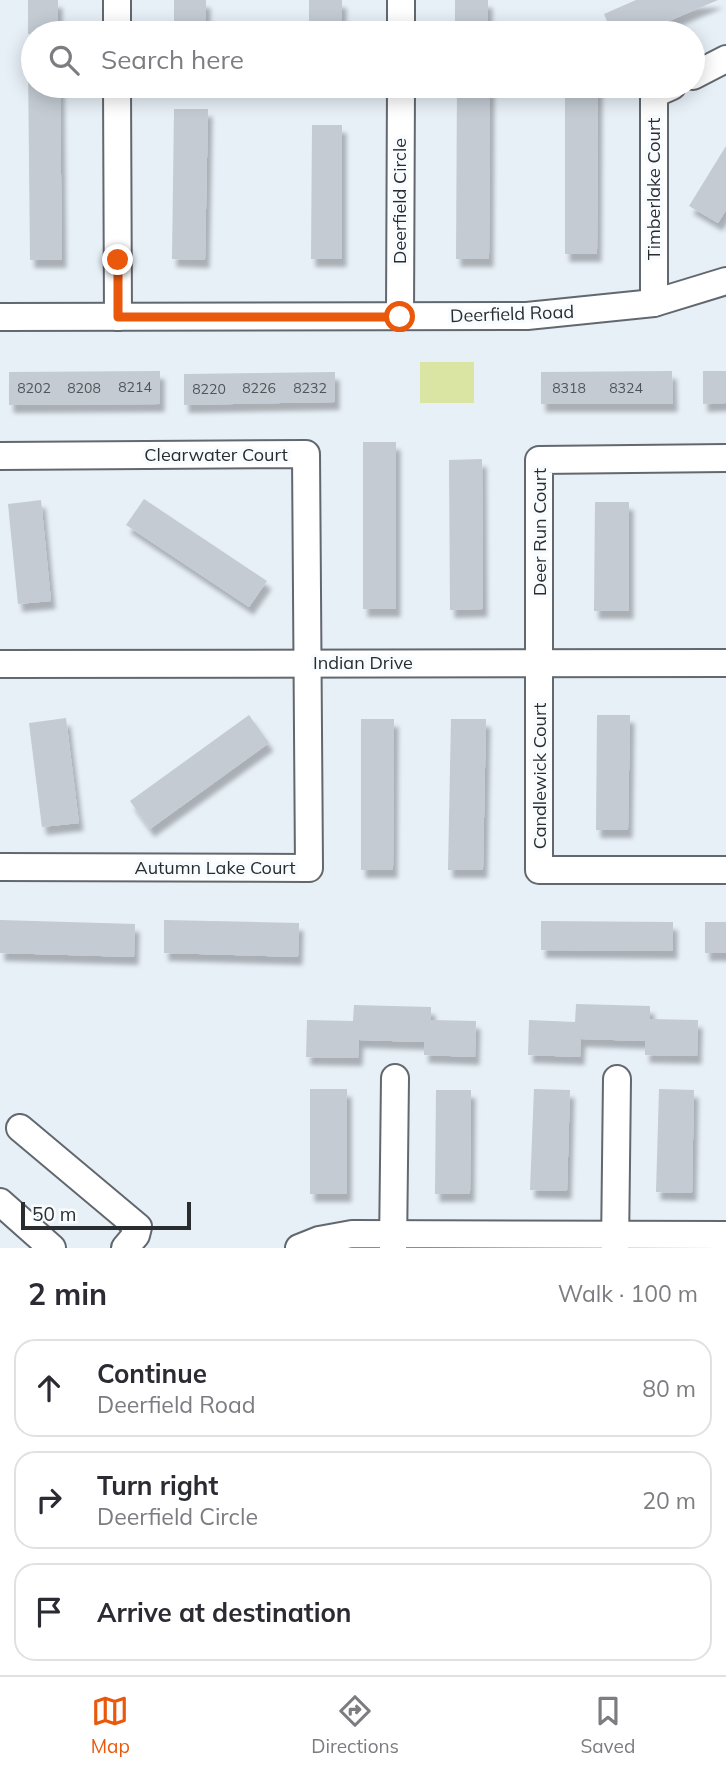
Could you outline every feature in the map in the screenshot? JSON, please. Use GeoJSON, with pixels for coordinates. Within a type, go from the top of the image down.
{"type":"FeatureCollection","features":[{"type":"Feature","properties":{"kind":"street"},"geometry":{"type":"LineString","coordinates":[[117,0],[117,21]]}},
{"type":"Feature","properties":{"kind":"street"},"geometry":{"type":"LineString","coordinates":[[401,0],[401,21]]}},
{"type":"Feature","properties":{"kind":"street"},"geometry":{"type":"LineString","coordinates":[[705,70],[726,60]]}},
{"type":"Feature","properties":{"kind":"street"},"geometry":{"type":"LineString","coordinates":[[117,98],[118,317]]}},
{"type":"Feature","properties":{"kind":"street","name":"Deerfield Circle"},"geometry":{"type":"LineString","coordinates":[[400,317],[401,98]]}},
{"type":"Feature","properties":{"kind":"street","name":"Timberlake Court"},"geometry":{"type":"LineString","coordinates":[[654,98],[654,303]]}},
{"type":"Feature","properties":{"kind":"street","name":"Deerfield Road"},"geometry":{"type":"LineString","coordinates":[[0,317],[527,316],[588,312],[654,303],[726,281]]}},
{"type":"Feature","properties":{"kind":"street","name":"Clearwater Court"},"geometry":{"type":"LineString","coordinates":[[0,456],[306,454],[307,663]]}},
{"type":"Feature","properties":{"kind":"street","name":"Deer Run Court"},"geometry":{"type":"LineString","coordinates":[[540,663],[539,460],[726,458]]}},
{"type":"Feature","properties":{"kind":"street","name":"Autumn Lake Court"},"geometry":{"type":"LineString","coordinates":[[0,867],[309,868],[307,663]]}},
{"type":"Feature","properties":{"kind":"street","name":"Candlewick Court"},"geometry":{"type":"LineString","coordinates":[[540,663],[540,870],[726,870]]}},
{"type":"Feature","properties":{"kind":"street","name":"Indian Drive"},"geometry":{"type":"LineString","coordinates":[[0,664],[726,663]]}},
{"type":"Feature","properties":{"kind":"street"},"geometry":{"type":"LineString","coordinates":[[393,1241],[395,1078]]}},
{"type":"Feature","properties":{"kind":"street"},"geometry":{"type":"LineString","coordinates":[[615,1241],[617,1079]]}},
{"type":"Feature","properties":{"kind":"street"},"geometry":{"type":"LineString","coordinates":[[20,1128],[138,1227],[136,1235],[125,1248]]}},
{"type":"Feature","properties":{"kind":"street"},"geometry":{"type":"LineString","coordinates":[[3,1211],[52,1248]]}},
{"type":"Feature","properties":{"kind":"street"},"geometry":{"type":"LineString","coordinates":[[299,1248],[319,1240],[352,1234],[393,1241],[615,1241],[726,1235]]}},
{"type":"Feature","properties":{"kind":"green space"},"geometry":{"type":"Polygon","coordinates":[[[420,362],[474,362],[474,403],[420,403],[420,362]]]}},
{"type":"Feature","properties":{"kind":"building"},"geometry":{"type":"Polygon","coordinates":[[[28,0],[58,0],[58,21],[28,21],[28,0]]]}},
{"type":"Feature","properties":{"kind":"building"},"geometry":{"type":"Polygon","coordinates":[[[174,0],[206,0],[206,21],[174,21],[174,0]]]}},
{"type":"Feature","properties":{"kind":"building"},"geometry":{"type":"Polygon","coordinates":[[[309,0],[342,0],[342,21],[309,21],[309,0]]]}},
{"type":"Feature","properties":{"kind":"building"},"geometry":{"type":"Polygon","coordinates":[[[455,0],[488,0],[488,21],[455,21],[455,0]]]}},
{"type":"Feature","properties":{"kind":"building"},"geometry":{"type":"Polygon","coordinates":[[[636,0],[718,0],[669,21],[607,21],[604,14],[636,0]]]}},
{"type":"Feature","properties":{"kind":"building"},"geometry":{"type":"Polygon","coordinates":[[[28,98],[60,98],[62,260],[30,260],[28,98]]]}},
{"type":"Feature","properties":{"kind":"building"},"geometry":{"type":"Polygon","coordinates":[[[457,98],[490,98],[489,259],[456,259],[457,98]]]}},
{"type":"Feature","properties":{"kind":"building"},"geometry":{"type":"Polygon","coordinates":[[[565,98],[598,98],[597,254],[565,254],[565,98]]]}},
{"type":"Feature","properties":{"kind":"building"},"geometry":{"type":"Polygon","coordinates":[[[174,109],[208,109],[205,260],[172,259],[174,109]]]}},
{"type":"Feature","properties":{"kind":"building"},"geometry":{"type":"Polygon","coordinates":[[[312,125],[342,125],[342,259],[311,259],[312,125]]]}},
{"type":"Feature","properties":{"kind":"building"},"geometry":{"type":"Polygon","coordinates":[[[726,146],[726,210],[718,223],[689,206],[726,146]]]}},
{"type":"Feature","properties":{"kind":"building"},"geometry":{"type":"Polygon","coordinates":[[[160,371],[160,404],[9,405],[9,372],[160,371]]]}},
{"type":"Feature","properties":{"kind":"building"},"geometry":{"type":"Polygon","coordinates":[[[672,371],[673,404],[541,404],[541,372],[672,371]]]}},
{"type":"Feature","properties":{"kind":"building"},"geometry":{"type":"Polygon","coordinates":[[[703,371],[726,371],[726,403],[703,404],[703,371]]]}},
{"type":"Feature","properties":{"kind":"building"},"geometry":{"type":"Polygon","coordinates":[[[335,372],[335,402],[184,405],[184,374],[335,372]]]}},
{"type":"Feature","properties":{"kind":"building"},"geometry":{"type":"Polygon","coordinates":[[[363,442],[396,442],[396,609],[363,609],[363,442]]]}},
{"type":"Feature","properties":{"kind":"building"},"geometry":{"type":"Polygon","coordinates":[[[482,459],[483,609],[450,610],[449,460],[482,459]]]}},
{"type":"Feature","properties":{"kind":"building"},"geometry":{"type":"Polygon","coordinates":[[[144,499],[267,581],[249,607],[126,525],[144,499]]]}},
{"type":"Feature","properties":{"kind":"building"},"geometry":{"type":"Polygon","coordinates":[[[41,500],[51,601],[18,604],[8,504],[41,500]]]}},
{"type":"Feature","properties":{"kind":"building"},"geometry":{"type":"Polygon","coordinates":[[[595,502],[629,502],[629,611],[594,611],[595,502]]]}},
{"type":"Feature","properties":{"kind":"building"},"geometry":{"type":"Polygon","coordinates":[[[249,715],[269,743],[150,829],[130,801],[249,715]]]}},
{"type":"Feature","properties":{"kind":"building"},"geometry":{"type":"Polygon","coordinates":[[[597,715],[630,715],[628,830],[596,830],[597,715]]]}},
{"type":"Feature","properties":{"kind":"building"},"geometry":{"type":"Polygon","coordinates":[[[66,718],[79,823],[42,827],[29,723],[66,718]]]}},
{"type":"Feature","properties":{"kind":"building"},"geometry":{"type":"Polygon","coordinates":[[[361,719],[394,719],[393,870],[361,870],[361,719]]]}},
{"type":"Feature","properties":{"kind":"building"},"geometry":{"type":"Polygon","coordinates":[[[451,719],[486,719],[483,870],[448,870],[451,719]]]}},
{"type":"Feature","properties":{"kind":"building"},"geometry":{"type":"Polygon","coordinates":[[[0,920],[135,924],[134,957],[0,953],[0,920]]]}},
{"type":"Feature","properties":{"kind":"building"},"geometry":{"type":"Polygon","coordinates":[[[164,920],[299,923],[298,957],[164,953],[164,920]]]}},
{"type":"Feature","properties":{"kind":"building"},"geometry":{"type":"Polygon","coordinates":[[[541,921],[673,922],[673,951],[541,950],[541,921]]]}},
{"type":"Feature","properties":{"kind":"building"},"geometry":{"type":"Polygon","coordinates":[[[705,922],[726,922],[726,953],[705,953],[705,922]]]}},
{"type":"Feature","properties":{"kind":"building"},"geometry":{"type":"Polygon","coordinates":[[[576,1004],[650,1006],[650,1019],[698,1020],[697,1056],[645,1055],[645,1041],[581,1039],[580,1057],[528,1055],[529,1020],[575,1022],[576,1004]]]}},
{"type":"Feature","properties":{"kind":"building"},"geometry":{"type":"Polygon","coordinates":[[[354,1005],[431,1007],[431,1020],[476,1021],[475,1057],[424,1055],[424,1042],[359,1040],[358,1058],[306,1057],[307,1020],[353,1021],[354,1005]]]}},
{"type":"Feature","properties":{"kind":"building"},"geometry":{"type":"Polygon","coordinates":[[[310,1089],[347,1089],[347,1194],[310,1194],[310,1089]]]}},
{"type":"Feature","properties":{"kind":"building"},"geometry":{"type":"Polygon","coordinates":[[[534,1089],[570,1090],[567,1191],[530,1190],[534,1089]]]}},
{"type":"Feature","properties":{"kind":"building"},"geometry":{"type":"Polygon","coordinates":[[[659,1089],[694,1090],[692,1193],[656,1192],[659,1089]]]}},
{"type":"Feature","properties":{"kind":"building"},"geometry":{"type":"Polygon","coordinates":[[[436,1090],[471,1090],[470,1194],[435,1194],[436,1090]]]}},
{"type":"Feature","properties":{"kind":"route"},"geometry":{"type":"LineString","coordinates":[[118,260],[118,317],[400,317]]}}]}
